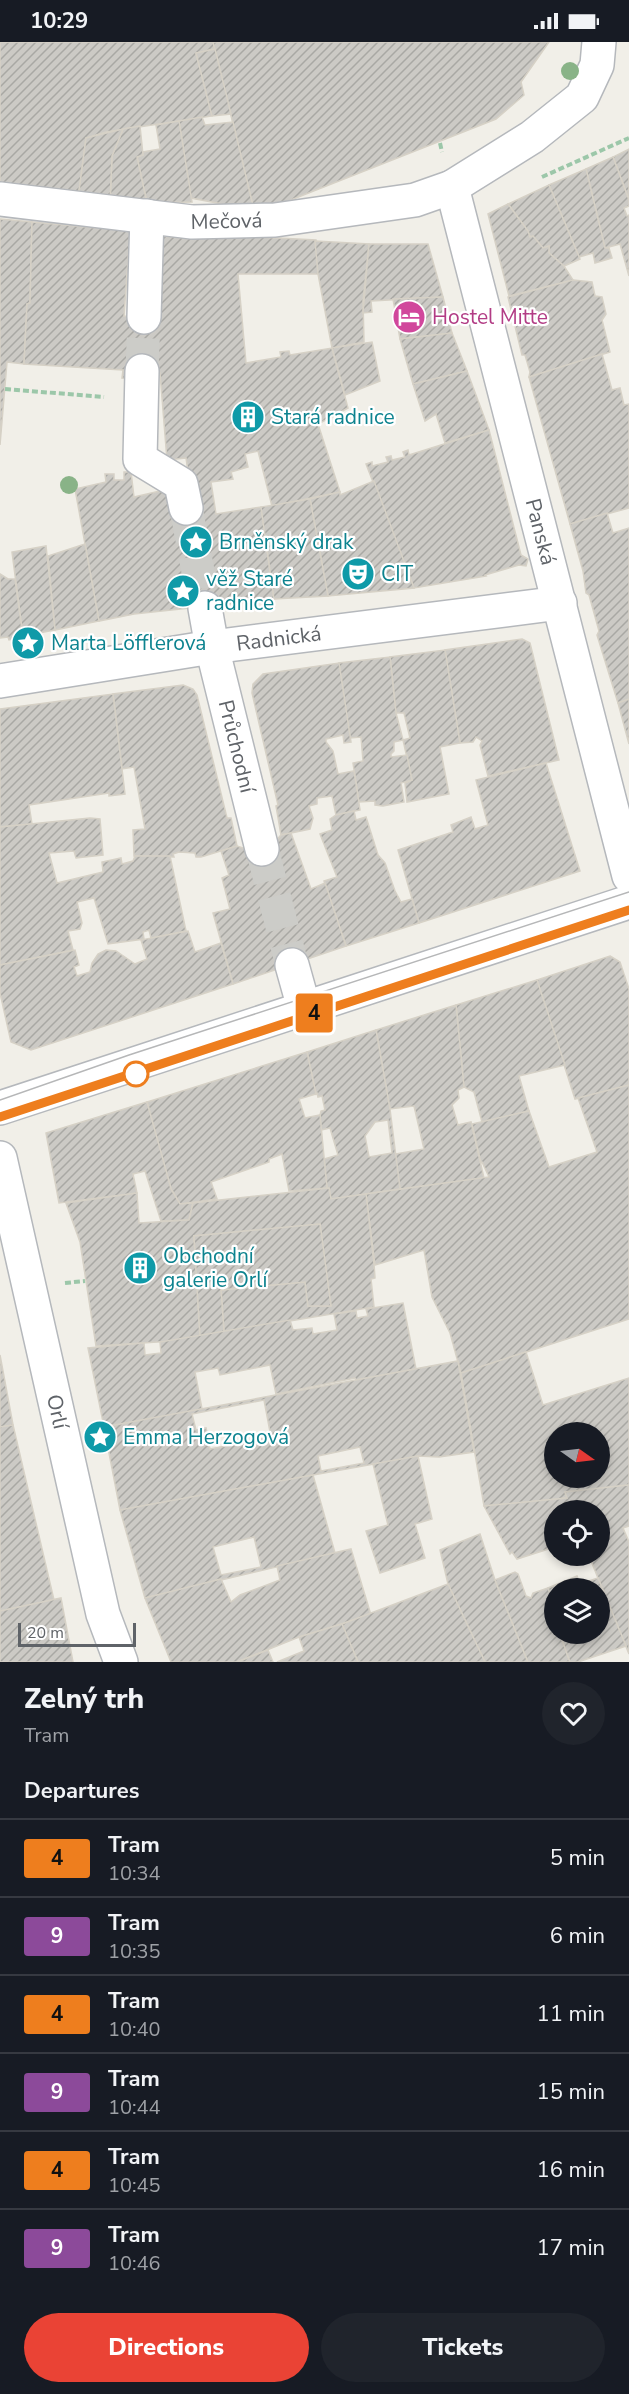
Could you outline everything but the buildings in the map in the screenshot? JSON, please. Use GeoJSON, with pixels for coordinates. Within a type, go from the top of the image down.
{"type":"FeatureCollection","features":[{"type":"Feature","properties":{"kind":"street","name":"Mečová"},"geometry":{"type":"LineString","coordinates":[[0,199],[192,222],[275,220],[415,200],[452,187],[532,137],[582,97],[597,65],[599,42]]}},
{"type":"Feature","properties":{"kind":"street","name":"Panská"},"geometry":{"type":"LineString","coordinates":[[452,187],[629,876]]}},
{"type":"Feature","properties":{"kind":"street"},"geometry":{"type":"LineString","coordinates":[[144,317],[147,216]]}},
{"type":"Feature","properties":{"kind":"street"},"geometry":{"type":"LineString","coordinates":[[142,386],[140,459],[181,484],[186,508]]}},
{"type":"Feature","properties":{"kind":"street","name":"Radnická"},"geometry":{"type":"LineString","coordinates":[[0,681],[212,647],[560,603]]}},
{"type":"Feature","properties":{"kind":"street","name":"Průchodní"},"geometry":{"type":"LineString","coordinates":[[204,608],[262,849]]}},
{"type":"Feature","properties":{"kind":"street"},"geometry":{"type":"LineString","coordinates":[[0,1108],[629,902]]}},
{"type":"Feature","properties":{"kind":"street"},"geometry":{"type":"LineString","coordinates":[[292,965],[304,1008]]}},
{"type":"Feature","properties":{"kind":"street","name":"Orlí"},"geometry":{"type":"LineString","coordinates":[[0,1158],[102,1614],[121,1662]]}},
{"type":"Feature","properties":{"kind":"path"},"geometry":{"type":"LineString","coordinates":[[5,389],[142,386]]}},
{"type":"Feature","properties":{"kind":"tunnel"},"geometry":{"type":"LineString","coordinates":[[142,371],[144,317]]}},
{"type":"Feature","properties":{"kind":"tunnel"},"geometry":{"type":"LineString","coordinates":[[186,508],[205,608]]}},
{"type":"Feature","properties":{"kind":"tunnel"},"geometry":{"type":"LineString","coordinates":[[262,849],[292,965]]}},
{"type":"Feature","properties":{"kind":"tram line"},"geometry":{"type":"LineString","coordinates":[[0,1100],[129,1055],[629,892]]}},
{"type":"Feature","properties":{"kind":"tram line"},"geometry":{"type":"LineString","coordinates":[[0,1117],[629,910]]}},
{"type":"Feature","properties":{"kind":"tram line","name":"4"},"geometry":{"type":"LineString","coordinates":[[0,1117],[629,910]]}},
{"type":"Feature","properties":{"kind":"place","name":"Hostel Mitte"},"geometry":{"type":"Point","coordinates":[409,317]}},
{"type":"Feature","properties":{"kind":"place","name":"Stará radnice"},"geometry":{"type":"Point","coordinates":[248,417]}},
{"type":"Feature","properties":{"kind":"place","name":"Brněnský drak"},"geometry":{"type":"Point","coordinates":[196,542]}},
{"type":"Feature","properties":{"kind":"place","name":"CIT"},"geometry":{"type":"Point","coordinates":[358,574]}},
{"type":"Feature","properties":{"kind":"place","name":"věž Staré radnice"},"geometry":{"type":"Point","coordinates":[183,591]}},
{"type":"Feature","properties":{"kind":"place","name":"Marta Löfflerová"},"geometry":{"type":"Point","coordinates":[28,643]}},
{"type":"Feature","properties":{"kind":"place","name":"Obchodní galerie Orlí"},"geometry":{"type":"Point","coordinates":[140,1268]}},
{"type":"Feature","properties":{"kind":"place","name":"Emma Herzogová"},"geometry":{"type":"Point","coordinates":[100,1437]}}]}
